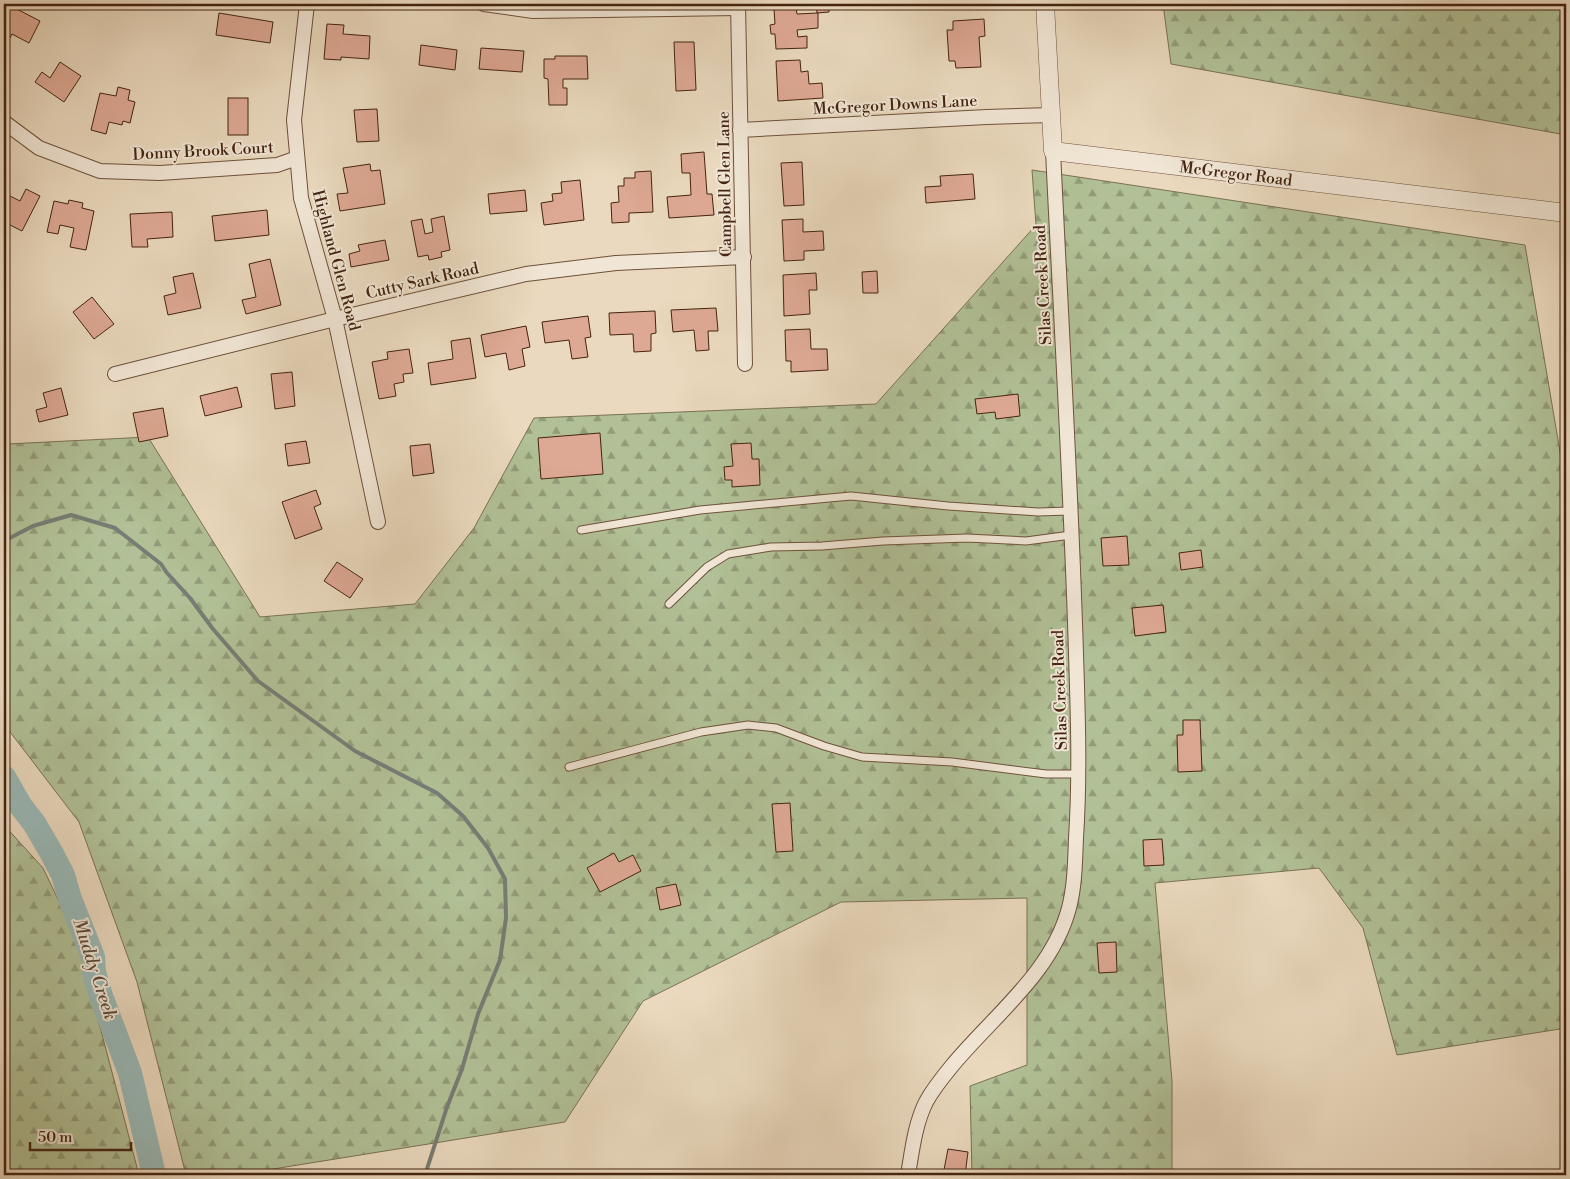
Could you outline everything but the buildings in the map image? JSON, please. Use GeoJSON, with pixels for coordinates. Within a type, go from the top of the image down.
{"type":"FeatureCollection","features":[{"type":"Feature","properties":{"kind":"street","name":"Highland Glen Road"},"geometry":{"type":"LineString","coordinates":[[307,4],[294,120],[301,198],[335,319],[378,522]]}},
{"type":"Feature","properties":{"kind":"street"},"geometry":{"type":"LineString","coordinates":[[484,4],[533,11],[738,6]]}},
{"type":"Feature","properties":{"kind":"street"},"geometry":{"type":"LineString","coordinates":[[1045,4],[1054,151]]}},
{"type":"Feature","properties":{"kind":"street","name":"Campbell Glen Lane"},"geometry":{"type":"LineString","coordinates":[[738,6],[745,364]]}},
{"type":"Feature","properties":{"kind":"street","name":"McGregor Downs Lane"},"geometry":{"type":"LineString","coordinates":[[740,130],[1051,115]]}},
{"type":"Feature","properties":{"kind":"street","name":"Donny Brook Court"},"geometry":{"type":"LineString","coordinates":[[4,122],[39,148],[100,171],[160,173],[277,165],[297,158]]}},
{"type":"Feature","properties":{"kind":"street","name":"McGregor Road"},"geometry":{"type":"LineString","coordinates":[[1054,151],[1566,213]]}},
{"type":"Feature","properties":{"kind":"street","name":"Silas Creek Road"},"geometry":{"type":"LineString","coordinates":[[908,1175],[920,1116],[927,1100],[969,1045],[1008,1006],[1053,946],[1064,924],[1074,882],[1078,774],[1071,535],[1054,151]]}},
{"type":"Feature","properties":{"kind":"street","name":"Cutty Sark Road"},"geometry":{"type":"LineString","coordinates":[[114,374],[526,274],[616,263],[744,257]]}},
{"type":"Feature","properties":{"kind":"lane"},"geometry":{"type":"LineString","coordinates":[[580,530],[700,510],[851,496],[948,506],[1038,512],[1070,511]]}},
{"type":"Feature","properties":{"kind":"lane"},"geometry":{"type":"LineString","coordinates":[[669,604],[707,567],[728,554],[770,547],[967,538],[1026,541],[1071,535]]}},
{"type":"Feature","properties":{"kind":"lane"},"geometry":{"type":"LineString","coordinates":[[569,767],[701,732],[748,725],[776,728],[824,746],[862,757],[952,762],[1046,774],[1078,774]]}},
{"type":"Feature","properties":{"kind":"green space"},"geometry":{"type":"Polygon","coordinates":[[[1163,4],[1566,4],[1566,135],[1171,64],[1163,4]]]}},
{"type":"Feature","properties":{"kind":"green space"},"geometry":{"type":"Polygon","coordinates":[[[1032,170],[1525,245],[1566,487],[1566,1028],[1397,1055],[1363,928],[1319,868],[1155,883],[1172,1081],[1172,1175],[972,1175],[970,1086],[1027,1065],[1027,898],[841,902],[643,1001],[565,1122],[236,1175],[186,1175],[137,982],[79,822],[4,724],[4,429],[7,444],[148,437],[260,617],[415,604],[474,528],[534,418],[876,404],[1036,225],[1032,170]]]}},
{"type":"Feature","properties":{"kind":"green space"},"geometry":{"type":"Polygon","coordinates":[[[4,825],[43,868],[77,939],[139,1175],[4,1175],[4,825]]]}},
{"type":"Feature","properties":{"kind":"waterway"},"geometry":{"type":"LineString","coordinates":[[4,541],[33,526],[71,515],[115,528],[161,564],[258,681],[355,751],[437,793],[463,816],[488,848],[505,879],[506,918],[500,960],[478,1014],[462,1069],[447,1107],[425,1175]]}},
{"type":"Feature","properties":{"kind":"waterway","name":"Muddy Creek"},"geometry":{"type":"LineString","coordinates":[[4,777],[20,805],[34,823],[63,875],[70,899],[93,957],[94,972],[101,996],[130,1073],[154,1175]]}}]}
